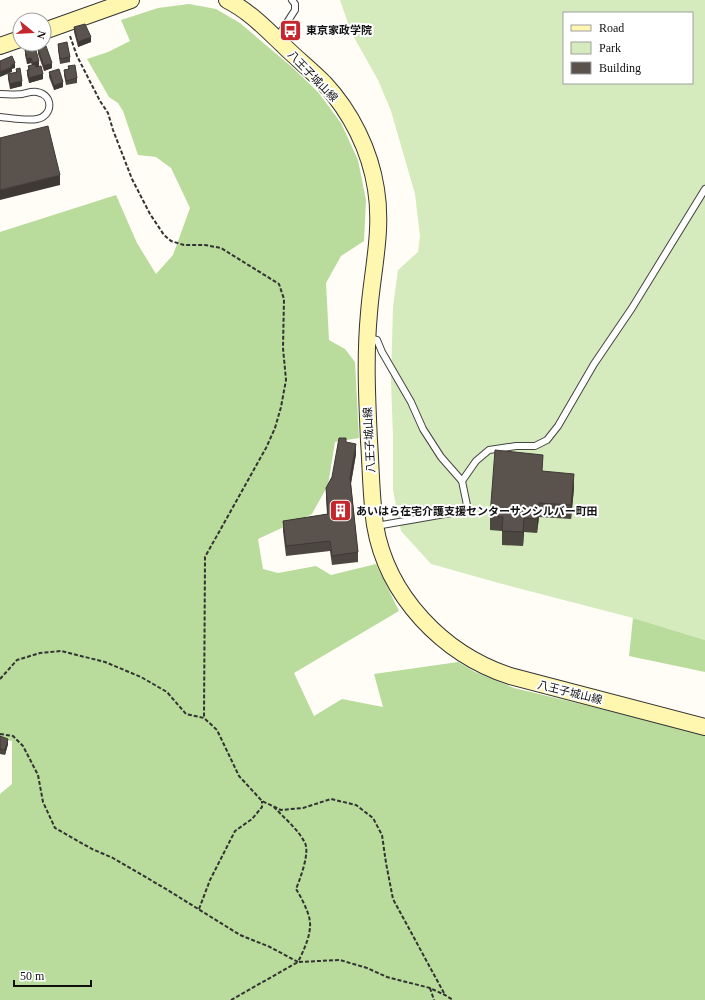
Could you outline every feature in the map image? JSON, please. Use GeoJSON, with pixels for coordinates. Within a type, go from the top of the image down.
{"type":"FeatureCollection","features":[{"type":"Feature","properties":{"kind":"main road"},"geometry":{"type":"LineString","coordinates":[[52,28],[131,0]]}},
{"type":"Feature","properties":{"kind":"main road","name":"八王子城山線"},"geometry":{"type":"LineString","coordinates":[[233,1],[276,39],[337,98],[357,130],[371,167],[376,189],[379,215],[378,242],[369,309],[367,338],[366,383],[372,498],[376,526],[387,563],[395,581],[409,603],[430,628],[445,641],[462,653],[494,671],[705,727]]}},
{"type":"Feature","properties":{"kind":"main road"},"geometry":{"type":"LineString","coordinates":[[0,46],[12,42]]}},
{"type":"Feature","properties":{"kind":"lane"},"geometry":{"type":"LineString","coordinates":[[276,39],[295,10],[295,4],[292,0]]}},
{"type":"Feature","properties":{"kind":"lane"},"geometry":{"type":"LineString","coordinates":[[0,94],[22,94],[35,91],[48,98],[50,104],[48,111],[43,117],[37,119],[0,117]]}},
{"type":"Feature","properties":{"kind":"lane"},"geometry":{"type":"LineString","coordinates":[[462,481],[476,461],[489,450],[516,446],[535,446],[547,440],[558,426],[594,364],[632,308],[705,189]]}},
{"type":"Feature","properties":{"kind":"lane"},"geometry":{"type":"LineString","coordinates":[[367,338],[377,340],[382,352],[411,402],[423,430],[441,457],[462,481],[468,510],[376,526]]}},
{"type":"Feature","properties":{"kind":"path"},"geometry":{"type":"LineString","coordinates":[[66,23],[77,56],[100,101],[108,113],[132,179],[150,214],[164,235],[171,241],[184,246],[205,245],[221,248],[279,284],[284,299],[284,348],[286,380],[275,428],[266,448],[205,557],[204,718]]}},
{"type":"Feature","properties":{"kind":"path"},"geometry":{"type":"LineString","coordinates":[[0,679],[18,660],[40,653],[61,651],[105,662],[141,677],[167,692],[186,714],[204,718],[217,730],[239,776],[262,801],[281,810],[303,808],[331,799],[356,805],[373,818],[382,836],[393,899],[445,995]]}},
{"type":"Feature","properties":{"kind":"path"},"geometry":{"type":"LineString","coordinates":[[0,734],[13,736],[23,746],[38,775],[43,802],[56,828],[92,850],[125,865],[240,935],[270,947],[298,962]]}},
{"type":"Feature","properties":{"kind":"path"},"geometry":{"type":"LineString","coordinates":[[199,909],[210,880],[235,831],[252,819],[262,807],[262,801]]}},
{"type":"Feature","properties":{"kind":"path"},"geometry":{"type":"LineString","coordinates":[[272,805],[293,827],[306,844],[304,869],[296,889],[303,902],[310,921],[306,944],[298,962]]}},
{"type":"Feature","properties":{"kind":"path"},"geometry":{"type":"LineString","coordinates":[[231,1000],[298,962],[340,960],[367,968],[387,977],[430,988],[453,1000]]}},
{"type":"Feature","properties":{"kind":"path"},"geometry":{"type":"LineString","coordinates":[[430,988],[434,1000]]}},
{"type":"Feature","properties":{"kind":"green space"},"geometry":{"type":"Polygon","coordinates":[[[340,0],[705,0],[705,640],[633,618],[431,564],[401,531],[393,490],[391,381],[393,307],[398,270],[418,252],[420,236],[415,194],[391,111],[378,80],[351,32],[340,0]]]}},
{"type":"Feature","properties":{"kind":"green space"},"geometry":{"type":"Polygon","coordinates":[[[189,4],[216,9],[240,23],[293,68],[318,92],[341,123],[358,160],[366,200],[364,241],[341,256],[326,283],[329,340],[345,349],[355,362],[359,438],[335,442],[328,485],[312,514],[258,539],[263,569],[278,573],[316,566],[331,575],[376,564],[399,611],[294,673],[314,716],[342,699],[383,707],[374,674],[458,662],[475,672],[514,688],[705,735],[705,1000],[0,1000],[0,794],[12,784],[12,741],[0,739],[0,232],[116,195],[137,243],[156,274],[173,255],[190,208],[171,168],[156,157],[138,155],[123,111],[118,103],[109,97],[87,59],[108,52],[130,41],[121,20],[158,8],[189,4]]]}},
{"type":"Feature","properties":{"kind":"green space"},"geometry":{"type":"Polygon","coordinates":[[[633,618],[705,640],[705,672],[629,656],[633,618]]]}},
{"type":"Feature","properties":{"kind":"building"},"geometry":{"type":"Polygon","coordinates":[[[85,24],[91,37],[78,42],[74,27],[85,24]]]}},
{"type":"Feature","properties":{"kind":"building"},"geometry":{"type":"Polygon","coordinates":[[[67,42],[70,57],[60,59],[58,44],[67,42]]]}},
{"type":"Feature","properties":{"kind":"building"},"geometry":{"type":"Polygon","coordinates":[[[25,52],[36,52],[39,61],[33,63],[31,58],[27,59],[25,52]]]}},
{"type":"Feature","properties":{"kind":"building"},"geometry":{"type":"Polygon","coordinates":[[[39,52],[48,52],[52,63],[44,66],[39,52]]]}},
{"type":"Feature","properties":{"kind":"building"},"geometry":{"type":"Polygon","coordinates":[[[12,56],[15,63],[11,65],[12,67],[0,72],[0,61],[12,56]]]}},
{"type":"Feature","properties":{"kind":"building"},"geometry":{"type":"Polygon","coordinates":[[[35,64],[36,67],[41,66],[43,74],[29,78],[27,70],[30,70],[28,66],[35,64]]]}},
{"type":"Feature","properties":{"kind":"building"},"geometry":{"type":"Polygon","coordinates":[[[75,65],[77,78],[66,81],[64,70],[69,69],[68,66],[75,65]]]}},
{"type":"Feature","properties":{"kind":"building"},"geometry":{"type":"Polygon","coordinates":[[[20,68],[22,81],[10,84],[8,74],[17,72],[16,69],[20,68]]]}},
{"type":"Feature","properties":{"kind":"building"},"geometry":{"type":"Polygon","coordinates":[[[59,69],[63,82],[54,86],[49,72],[59,69]]]}},
{"type":"Feature","properties":{"kind":"building"},"geometry":{"type":"Polygon","coordinates":[[[48,126],[60,175],[0,190],[0,138],[48,126]]]}},
{"type":"Feature","properties":{"kind":"building","name":"あいはら在宅介護支援センターサンシルバー町田"},"geometry":{"type":"Polygon","coordinates":[[[339,438],[346,438],[346,442],[356,444],[350,478],[358,552],[332,556],[330,541],[286,546],[283,521],[328,514],[326,488],[332,477],[339,438]]]}},
{"type":"Feature","properties":{"kind":"building"},"geometry":{"type":"Polygon","coordinates":[[[495,450],[543,455],[542,471],[574,474],[571,505],[539,503],[537,519],[524,518],[523,532],[502,531],[503,517],[490,516],[495,450]]]}},
{"type":"Feature","properties":{"kind":"building"},"geometry":{"type":"Polygon","coordinates":[[[0,736],[8,739],[5,750],[0,749],[0,736]]]}},
{"type":"Feature","properties":{"kind":"place","name":"東京家政学院"},"geometry":{"type":"Point","coordinates":[291,30]}},
{"type":"Feature","properties":{"kind":"place","name":"あいはら在宅介護支援センターサンシルバー町田"},"geometry":{"type":"Point","coordinates":[340,511]}}]}
